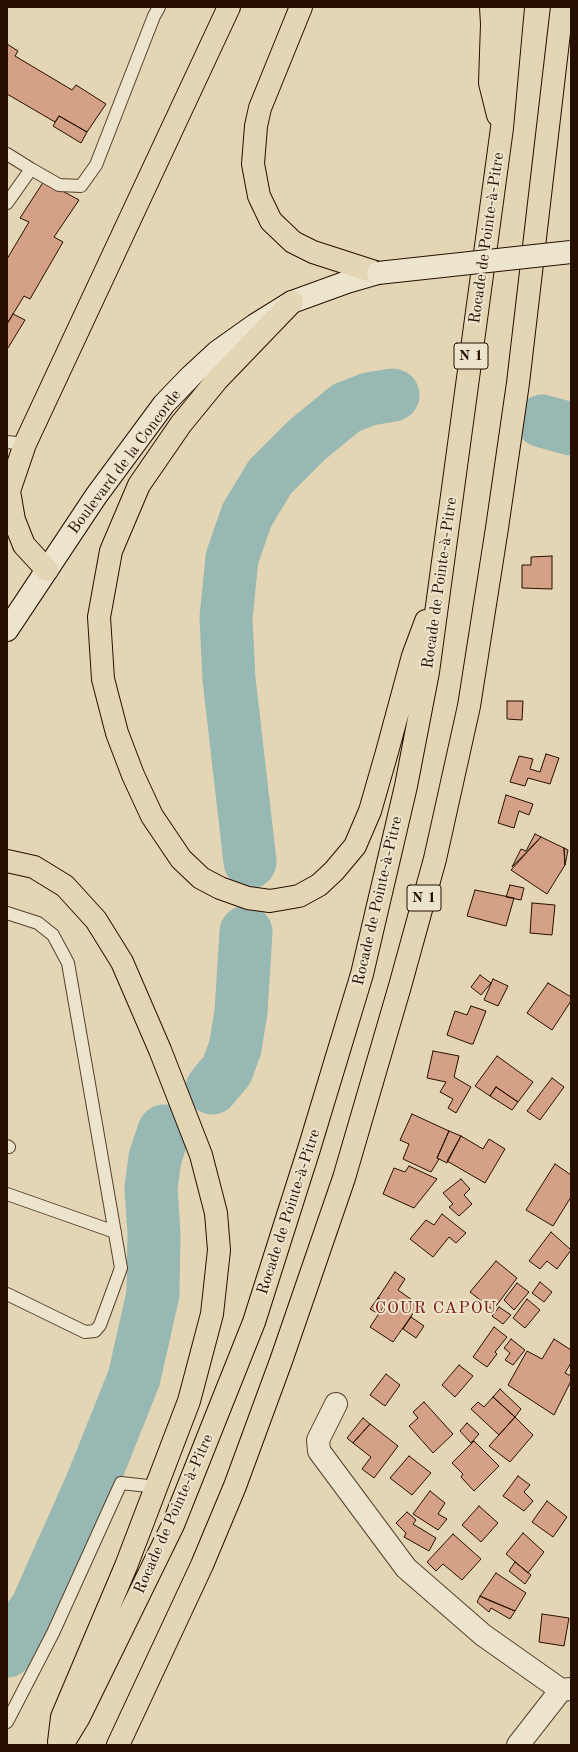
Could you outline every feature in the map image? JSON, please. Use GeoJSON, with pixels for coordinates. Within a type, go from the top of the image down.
{"type":"FeatureCollection","features":[{"type":"Feature","properties":{"kind":"highway"},"geometry":{"type":"LineString","coordinates":[[47,570],[24,545],[14,520],[9,491],[16,443],[229,7]]}},
{"type":"Feature","properties":{"kind":"highway"},"geometry":{"type":"LineString","coordinates":[[301,7],[260,108],[256,126],[253,164],[259,196],[271,221],[293,242],[313,252],[378,272]]}},
{"type":"Feature","properties":{"kind":"highway"},"geometry":{"type":"LineString","coordinates":[[491,7],[492,24],[490,83],[502,128]]}},
{"type":"Feature","properties":{"kind":"highway","name":"Rocade de Pointe-à-Pitre"},"geometry":{"type":"LineString","coordinates":[[62,1745],[79,1717],[173,1525],[254,1322],[309,1149],[362,974],[406,786],[428,672],[502,128],[513,7]]}},
{"type":"Feature","properties":{"kind":"highway","name":"N 1"},"geometry":{"type":"LineString","coordinates":[[118,1745],[202,1564],[235,1486],[281,1361],[344,1178],[435,859],[469,706],[497,528],[518,383],[562,7]]}},
{"type":"Feature","properties":{"kind":"highway"},"geometry":{"type":"LineString","coordinates":[[544,156],[571,41]]}},
{"type":"Feature","properties":{"kind":"highway"},"geometry":{"type":"LineString","coordinates":[[292,302],[217,380],[181,424],[139,485],[111,551],[99,617],[103,679],[117,733],[133,775],[152,816],[181,859],[201,878],[220,888],[248,898],[270,901],[299,896],[319,885],[334,872],[355,846],[370,811],[413,656],[440,584]]}},
{"type":"Feature","properties":{"kind":"highway"},"geometry":{"type":"LineString","coordinates":[[7,861],[34,868],[65,886],[96,920],[118,956],[160,1050],[202,1155],[216,1213],[219,1250],[212,1314],[189,1401],[126,1566],[62,1717],[59,1745]]}},
{"type":"Feature","properties":{"kind":"main road","name":"Boulevard de la Concorde"},"geometry":{"type":"LineString","coordinates":[[7,630],[96,496],[164,404],[190,376],[217,352],[255,325],[292,302],[378,272],[571,252]]}},
{"type":"Feature","properties":{"kind":"main road"},"geometry":{"type":"LineString","coordinates":[[336,1404],[318,1440],[319,1451],[406,1568],[483,1635],[566,1690],[518,1745]]}},
{"type":"Feature","properties":{"kind":"lane"},"geometry":{"type":"LineString","coordinates":[[7,154],[59,185],[81,186],[96,165],[154,16],[159,7]]}},
{"type":"Feature","properties":{"kind":"lane"},"geometry":{"type":"LineString","coordinates":[[7,203],[30,169]]}},
{"type":"Feature","properties":{"kind":"lane"},"geometry":{"type":"LineString","coordinates":[[7,913],[11,913],[38,923],[53,935],[68,963],[121,1268],[100,1325],[95,1331],[85,1332],[7,1294]]}},
{"type":"Feature","properties":{"kind":"lane"},"geometry":{"type":"LineString","coordinates":[[7,1194],[115,1232]]}},
{"type":"Feature","properties":{"kind":"lane"},"geometry":{"type":"LineString","coordinates":[[7,1722],[53,1633],[121,1483],[156,1487]]}},
{"type":"Feature","properties":{"kind":"building"},"geometry":{"type":"Polygon","coordinates":[[[7,44],[18,51],[15,56],[72,90],[76,85],[106,104],[87,132],[59,116],[55,122],[7,94],[7,44]]]}},
{"type":"Feature","properties":{"kind":"building"},"geometry":{"type":"Polygon","coordinates":[[[59,116],[87,132],[81,143],[53,126],[59,116]]]}},
{"type":"Feature","properties":{"kind":"building"},"geometry":{"type":"Polygon","coordinates":[[[44,181],[79,200],[54,237],[63,242],[30,299],[24,296],[7,324],[7,259],[29,222],[20,218],[44,181]]]}},
{"type":"Feature","properties":{"kind":"building"},"geometry":{"type":"Polygon","coordinates":[[[13,314],[25,320],[8,348],[7,324],[13,314]]]}},
{"type":"Feature","properties":{"kind":"building"},"geometry":{"type":"Polygon","coordinates":[[[552,556],[552,589],[522,588],[522,565],[531,565],[531,557],[552,556]]]}},
{"type":"Feature","properties":{"kind":"building"},"geometry":{"type":"Polygon","coordinates":[[[507,701],[523,701],[522,720],[507,719],[507,701]]]}},
{"type":"Feature","properties":{"kind":"building"},"geometry":{"type":"Polygon","coordinates":[[[546,754],[559,758],[550,784],[528,778],[525,786],[510,782],[519,756],[533,759],[530,769],[540,772],[546,754]]]}},
{"type":"Feature","properties":{"kind":"building"},"geometry":{"type":"Polygon","coordinates":[[[506,795],[533,804],[529,815],[519,811],[514,828],[498,823],[506,795]]]}},
{"type":"Feature","properties":{"kind":"building"},"geometry":{"type":"Polygon","coordinates":[[[535,834],[541,837],[512,867],[521,849],[526,851],[535,834]]]}},
{"type":"Feature","properties":{"kind":"building"},"geometry":{"type":"Polygon","coordinates":[[[541,837],[564,848],[565,865],[547,894],[511,870],[541,837]]]}},
{"type":"Feature","properties":{"kind":"building"},"geometry":{"type":"Polygon","coordinates":[[[564,848],[568,850],[565,865],[564,848]]]}},
{"type":"Feature","properties":{"kind":"building"},"geometry":{"type":"Polygon","coordinates":[[[510,885],[524,888],[521,900],[506,897],[510,885]]]}},
{"type":"Feature","properties":{"kind":"building"},"geometry":{"type":"Polygon","coordinates":[[[475,890],[514,898],[506,926],[467,916],[475,890]]]}},
{"type":"Feature","properties":{"kind":"building"},"geometry":{"type":"Polygon","coordinates":[[[532,903],[555,905],[552,935],[530,933],[532,903]]]}},
{"type":"Feature","properties":{"kind":"building"},"geometry":{"type":"Polygon","coordinates":[[[480,975],[491,983],[481,995],[471,987],[480,975]]]}},
{"type":"Feature","properties":{"kind":"building"},"geometry":{"type":"Polygon","coordinates":[[[493,979],[508,986],[498,1006],[484,1000],[493,979]]]}},
{"type":"Feature","properties":{"kind":"building"},"geometry":{"type":"Polygon","coordinates":[[[548,983],[571,997],[571,1001],[552,1030],[527,1013],[548,983]]]}},
{"type":"Feature","properties":{"kind":"building"},"geometry":{"type":"Polygon","coordinates":[[[471,1006],[486,1011],[473,1044],[447,1035],[455,1011],[467,1015],[471,1006]]]}},
{"type":"Feature","properties":{"kind":"building"},"geometry":{"type":"Polygon","coordinates":[[[433,1051],[459,1056],[454,1077],[471,1087],[456,1113],[448,1108],[453,1099],[440,1092],[446,1082],[427,1078],[433,1051]]]}},
{"type":"Feature","properties":{"kind":"building"},"geometry":{"type":"Polygon","coordinates":[[[497,1056],[533,1082],[518,1102],[496,1087],[490,1096],[475,1086],[497,1056]]]}},
{"type":"Feature","properties":{"kind":"building"},"geometry":{"type":"Polygon","coordinates":[[[552,1078],[564,1087],[540,1120],[527,1111],[552,1078]]]}},
{"type":"Feature","properties":{"kind":"building"},"geometry":{"type":"Polygon","coordinates":[[[496,1087],[518,1102],[512,1110],[490,1096],[496,1087]]]}},
{"type":"Feature","properties":{"kind":"building"},"geometry":{"type":"Polygon","coordinates":[[[412,1114],[449,1131],[437,1158],[439,1159],[431,1172],[403,1159],[409,1144],[400,1140],[412,1114]]]}},
{"type":"Feature","properties":{"kind":"building"},"geometry":{"type":"Polygon","coordinates":[[[449,1131],[461,1136],[447,1163],[437,1158],[449,1131]]]}},
{"type":"Feature","properties":{"kind":"building"},"geometry":{"type":"Polygon","coordinates":[[[461,1136],[483,1149],[489,1139],[505,1149],[485,1183],[447,1161],[461,1136]]]}},
{"type":"Feature","properties":{"kind":"building"},"geometry":{"type":"Polygon","coordinates":[[[555,1164],[571,1175],[571,1197],[553,1226],[526,1210],[555,1164]]]}},
{"type":"Feature","properties":{"kind":"building"},"geometry":{"type":"Polygon","coordinates":[[[409,1166],[437,1179],[414,1208],[383,1194],[394,1168],[405,1172],[409,1166]]]}},
{"type":"Feature","properties":{"kind":"building"},"geometry":{"type":"Polygon","coordinates":[[[461,1179],[470,1189],[464,1195],[472,1204],[459,1216],[449,1207],[453,1204],[443,1193],[461,1179]]]}},
{"type":"Feature","properties":{"kind":"building"},"geometry":{"type":"Polygon","coordinates":[[[442,1214],[466,1233],[456,1243],[449,1237],[433,1257],[410,1239],[426,1220],[434,1225],[442,1214]]]}},
{"type":"Feature","properties":{"kind":"building"},"geometry":{"type":"Polygon","coordinates":[[[551,1232],[571,1250],[557,1269],[547,1261],[540,1269],[529,1261],[551,1232]]]}},
{"type":"Feature","properties":{"kind":"building"},"geometry":{"type":"Polygon","coordinates":[[[496,1261],[517,1278],[493,1310],[470,1292],[496,1261]]]}},
{"type":"Feature","properties":{"kind":"building"},"geometry":{"type":"Polygon","coordinates":[[[395,1272],[405,1279],[398,1290],[419,1305],[393,1342],[370,1327],[386,1303],[378,1298],[395,1272]]]}},
{"type":"Feature","properties":{"kind":"building"},"geometry":{"type":"Polygon","coordinates":[[[540,1282],[552,1292],[544,1302],[532,1293],[540,1282]]]}},
{"type":"Feature","properties":{"kind":"building"},"geometry":{"type":"Polygon","coordinates":[[[517,1283],[529,1292],[514,1310],[504,1300],[517,1283]]]}},
{"type":"Feature","properties":{"kind":"building"},"geometry":{"type":"Polygon","coordinates":[[[378,1298],[386,1303],[379,1314],[370,1309],[378,1298]]]}},
{"type":"Feature","properties":{"kind":"building"},"geometry":{"type":"Polygon","coordinates":[[[527,1299],[540,1310],[525,1328],[513,1318],[527,1299]]]}},
{"type":"Feature","properties":{"kind":"building"},"geometry":{"type":"Polygon","coordinates":[[[499,1307],[511,1315],[503,1324],[492,1316],[499,1307]]]}},
{"type":"Feature","properties":{"kind":"building"},"geometry":{"type":"Polygon","coordinates":[[[411,1317],[424,1326],[416,1338],[403,1329],[411,1317]]]}},
{"type":"Feature","properties":{"kind":"building"},"geometry":{"type":"Polygon","coordinates":[[[494,1327],[507,1337],[495,1352],[497,1354],[487,1367],[473,1357],[494,1327]]]}},
{"type":"Feature","properties":{"kind":"building"},"geometry":{"type":"Polygon","coordinates":[[[511,1339],[525,1350],[513,1365],[505,1360],[510,1353],[504,1348],[511,1339]]]}},
{"type":"Feature","properties":{"kind":"building"},"geometry":{"type":"Polygon","coordinates":[[[554,1339],[571,1350],[571,1363],[565,1373],[571,1376],[571,1381],[554,1415],[508,1385],[527,1351],[542,1359],[554,1339]]]}},
{"type":"Feature","properties":{"kind":"building"},"geometry":{"type":"Polygon","coordinates":[[[459,1365],[473,1376],[455,1397],[442,1385],[459,1365]]]}},
{"type":"Feature","properties":{"kind":"building"},"geometry":{"type":"Polygon","coordinates":[[[386,1374],[400,1385],[385,1406],[370,1395],[386,1374]]]}},
{"type":"Feature","properties":{"kind":"building"},"geometry":{"type":"Polygon","coordinates":[[[500,1389],[521,1409],[515,1417],[493,1397],[500,1389]]]}},
{"type":"Feature","properties":{"kind":"building"},"geometry":{"type":"Polygon","coordinates":[[[493,1397],[515,1417],[499,1435],[471,1409],[478,1402],[484,1407],[493,1397]]]}},
{"type":"Feature","properties":{"kind":"building"},"geometry":{"type":"Polygon","coordinates":[[[424,1402],[453,1434],[433,1453],[409,1426],[418,1418],[413,1412],[424,1402]]]}},
{"type":"Feature","properties":{"kind":"building"},"geometry":{"type":"Polygon","coordinates":[[[515,1417],[533,1435],[510,1462],[489,1446],[515,1417]]]}},
{"type":"Feature","properties":{"kind":"building"},"geometry":{"type":"Polygon","coordinates":[[[363,1418],[370,1424],[353,1443],[347,1438],[363,1418]]]}},
{"type":"Feature","properties":{"kind":"building"},"geometry":{"type":"Polygon","coordinates":[[[467,1423],[479,1434],[471,1443],[460,1431],[467,1423]]]}},
{"type":"Feature","properties":{"kind":"building"},"geometry":{"type":"Polygon","coordinates":[[[370,1424],[398,1446],[374,1478],[362,1469],[371,1457],[353,1443],[370,1424]]]}},
{"type":"Feature","properties":{"kind":"building"},"geometry":{"type":"Polygon","coordinates":[[[474,1441],[499,1466],[474,1491],[461,1477],[463,1474],[452,1463],[474,1441]]]}},
{"type":"Feature","properties":{"kind":"building"},"geometry":{"type":"Polygon","coordinates":[[[409,1456],[431,1473],[412,1495],[390,1478],[409,1456]]]}},
{"type":"Feature","properties":{"kind":"building"},"geometry":{"type":"Polygon","coordinates":[[[518,1476],[530,1485],[524,1492],[533,1501],[524,1511],[503,1496],[518,1476]]]}},
{"type":"Feature","properties":{"kind":"building"},"geometry":{"type":"Polygon","coordinates":[[[430,1491],[445,1503],[438,1514],[447,1519],[438,1530],[413,1514],[430,1491]]]}},
{"type":"Feature","properties":{"kind":"building"},"geometry":{"type":"Polygon","coordinates":[[[547,1501],[567,1517],[553,1537],[532,1522],[547,1501]]]}},
{"type":"Feature","properties":{"kind":"building"},"geometry":{"type":"Polygon","coordinates":[[[479,1506],[498,1523],[481,1542],[462,1525],[479,1506]]]}},
{"type":"Feature","properties":{"kind":"building"},"geometry":{"type":"Polygon","coordinates":[[[407,1512],[416,1520],[413,1524],[436,1538],[429,1551],[404,1537],[406,1533],[396,1523],[407,1512]]]}},
{"type":"Feature","properties":{"kind":"building"},"geometry":{"type":"Polygon","coordinates":[[[523,1533],[544,1552],[528,1573],[506,1554],[523,1533]]]}},
{"type":"Feature","properties":{"kind":"building"},"geometry":{"type":"Polygon","coordinates":[[[453,1534],[481,1559],[462,1580],[443,1564],[436,1571],[427,1562],[453,1534]]]}},
{"type":"Feature","properties":{"kind":"building"},"geometry":{"type":"Polygon","coordinates":[[[515,1562],[531,1575],[525,1584],[509,1571],[515,1562]]]}},
{"type":"Feature","properties":{"kind":"building"},"geometry":{"type":"Polygon","coordinates":[[[496,1573],[526,1593],[515,1611],[480,1596],[496,1573]]]}},
{"type":"Feature","properties":{"kind":"building"},"geometry":{"type":"Polygon","coordinates":[[[480,1596],[515,1611],[510,1619],[491,1608],[489,1612],[477,1602],[480,1596]]]}},
{"type":"Feature","properties":{"kind":"building"},"geometry":{"type":"Polygon","coordinates":[[[542,1614],[569,1618],[564,1646],[539,1642],[542,1614]]]}},
{"type":"Feature","properties":{"kind":"waterway"},"geometry":{"type":"LineString","coordinates":[[250,862],[229,679],[226,618],[232,558],[247,515],[270,477],[307,440],[346,408],[369,399],[393,395]]}},
{"type":"Feature","properties":{"kind":"waterway"},"geometry":{"type":"LineString","coordinates":[[542,421],[571,429]]}},
{"type":"Feature","properties":{"kind":"waterway"},"geometry":{"type":"LineString","coordinates":[[212,1088],[227,1070],[235,1048],[241,1012],[246,932]]}},
{"type":"Feature","properties":{"kind":"waterway"},"geometry":{"type":"LineString","coordinates":[[7,1651],[37,1607],[92,1483],[134,1378],[153,1294],[154,1233],[151,1188],[155,1158],[164,1131]]}},
{"type":"Feature","properties":{"kind":"district","name":"COUR CAPOU"},"geometry":{"type":"Point","coordinates":[436,1309]}}]}
